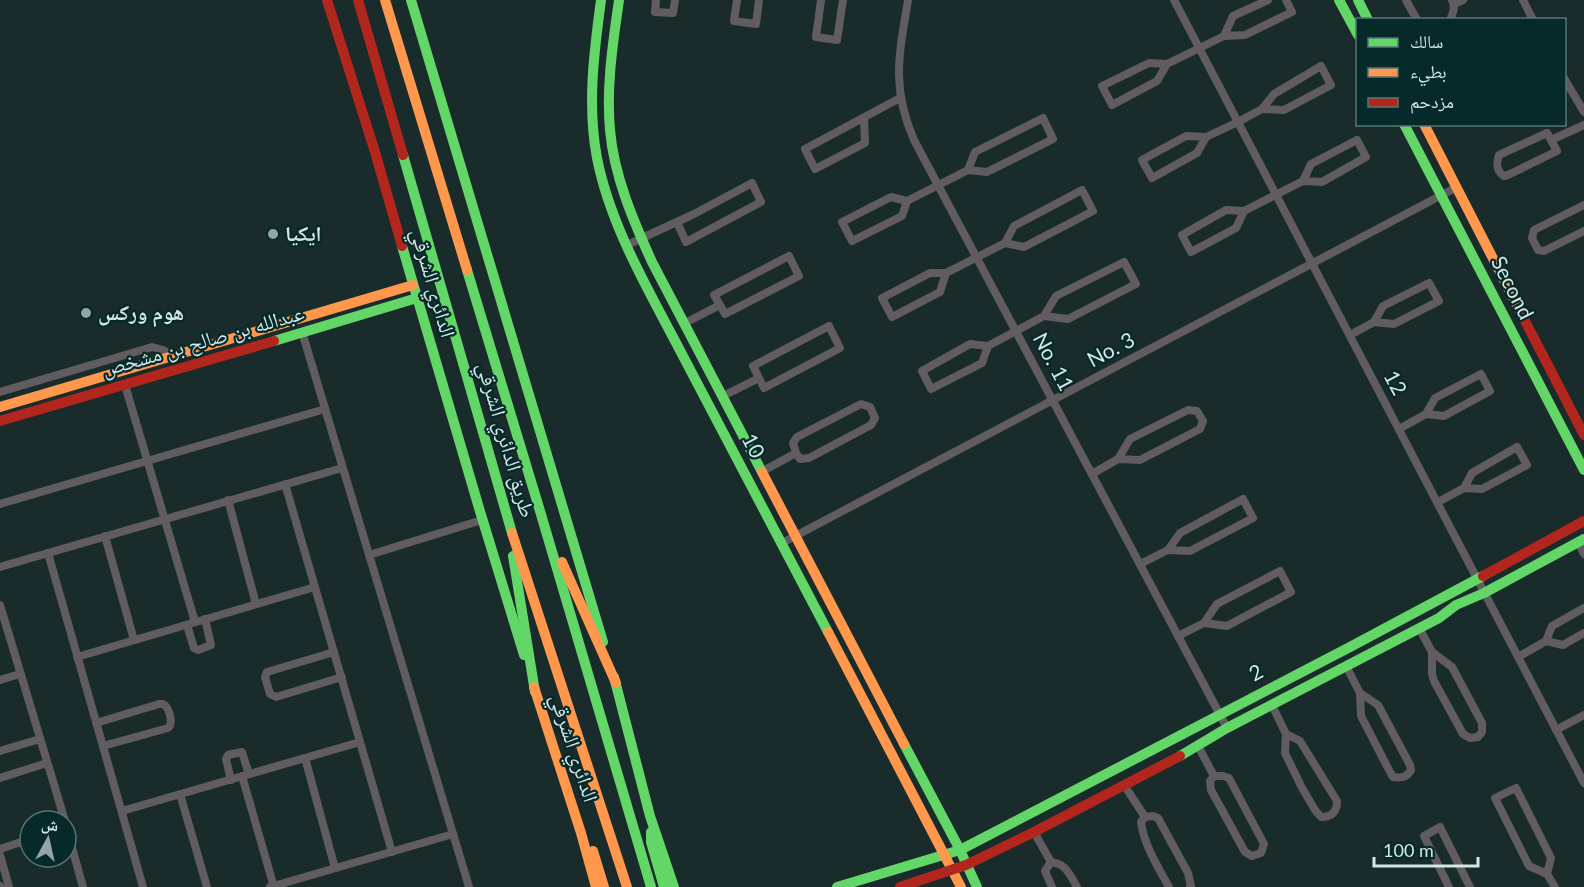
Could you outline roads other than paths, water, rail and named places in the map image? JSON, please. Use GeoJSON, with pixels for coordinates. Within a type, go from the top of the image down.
{"type":"FeatureCollection","features":[{"type":"Feature","properties":{"kind":"main road","name":"الدائري الشرقي"},"geometry":{"type":"LineString","coordinates":[[327,0],[375,152],[482,520],[596,887]]}},
{"type":"Feature","properties":{"kind":"main road"},"geometry":{"type":"LineString","coordinates":[[352,0],[368,39]]}},
{"type":"Feature","properties":{"kind":"main road","name":"طريق الدائري الشرقي"},"geometry":{"type":"LineString","coordinates":[[358,0],[506,513],[627,887]]}},
{"type":"Feature","properties":{"kind":"main road"},"geometry":{"type":"LineString","coordinates":[[411,0],[616,683],[650,816],[674,887]]}},
{"type":"Feature","properties":{"kind":"main road","name":"10"},"geometry":{"type":"LineString","coordinates":[[601,0],[592,72],[592,114],[598,159],[610,201],[627,245],[961,887]]}},
{"type":"Feature","properties":{"kind":"main road","name":"10"},"geometry":{"type":"LineString","coordinates":[[619,0],[610,73],[609,112],[622,188],[635,225],[960,850],[977,887]]}},
{"type":"Feature","properties":{"kind":"main road"},"geometry":{"type":"LineString","coordinates":[[1339,0],[1356,31]]}},
{"type":"Feature","properties":{"kind":"main road"},"geometry":{"type":"LineString","coordinates":[[1358,0],[1367,18]]}},
{"type":"Feature","properties":{"kind":"main road","name":"طريق الدائري الشرقي"},"geometry":{"type":"LineString","coordinates":[[387,3],[651,887]]}},
{"type":"Feature","properties":{"kind":"main road","name":"Second"},"geometry":{"type":"LineString","coordinates":[[1405,126],[1584,470]]}},
{"type":"Feature","properties":{"kind":"main road","name":"Second"},"geometry":{"type":"LineString","coordinates":[[1425,126],[1584,435]]}},
{"type":"Feature","properties":{"kind":"main road","name":"عبدالله بن صالح بن مشخص"},"geometry":{"type":"LineString","coordinates":[[0,407],[413,285]]}},
{"type":"Feature","properties":{"kind":"main road","name":"عبدالله بن صالح بن مشخص"},"geometry":{"type":"LineString","coordinates":[[0,421],[417,298]]}},
{"type":"Feature","properties":{"kind":"main road"},"geometry":{"type":"LineString","coordinates":[[540,511],[616,683]]}},
{"type":"Feature","properties":{"kind":"main road"},"geometry":{"type":"LineString","coordinates":[[506,513],[535,692]]}},
{"type":"Feature","properties":{"kind":"main road","name":"2"},"geometry":{"type":"LineString","coordinates":[[837,887],[960,850],[1478,579],[1584,521]]}},
{"type":"Feature","properties":{"kind":"main road","name":"2"},"geometry":{"type":"LineString","coordinates":[[900,887],[966,865],[1034,832],[1439,618],[1456,605],[1484,593],[1581,541]]}},
{"type":"Feature","properties":{"kind":"main road"},"geometry":{"type":"LineString","coordinates":[[650,816],[651,842],[664,887]]}},
{"type":"Feature","properties":{"kind":"main road"},"geometry":{"type":"LineString","coordinates":[[581,833],[581,853],[589,887]]}},
{"type":"Feature","properties":{"kind":"main road"},"geometry":{"type":"LineString","coordinates":[[581,833],[593,850],[604,887]]}},
{"type":"Feature","properties":{"kind":"street"},"geometry":{"type":"LineString","coordinates":[[656,0],[655,12],[673,14],[675,0]]}},
{"type":"Feature","properties":{"kind":"street"},"geometry":{"type":"LineString","coordinates":[[737,0],[734,21],[756,24],[759,0]]}},
{"type":"Feature","properties":{"kind":"street"},"geometry":{"type":"LineString","coordinates":[[821,0],[816,37],[837,40],[843,0]]}},
{"type":"Feature","properties":{"kind":"street","name":"No. 11"},"geometry":{"type":"LineString","coordinates":[[908,0],[898,76],[900,99],[914,140],[1227,728]]}},
{"type":"Feature","properties":{"kind":"street","name":"12"},"geometry":{"type":"LineString","coordinates":[[1174,0],[1584,783]]}},
{"type":"Feature","properties":{"kind":"street"},"geometry":{"type":"LineString","coordinates":[[1224,36],[1233,16],[1268,0]]}},
{"type":"Feature","properties":{"kind":"street"},"geometry":{"type":"LineString","coordinates":[[1167,64],[1157,81],[1112,105],[1102,87],[1149,63],[1167,64],[1224,36],[1245,35],[1292,12],[1286,0]]}},
{"type":"Feature","properties":{"kind":"street"},"geometry":{"type":"LineString","coordinates":[[1406,0],[1416,18]]}},
{"type":"Feature","properties":{"kind":"street"},"geometry":{"type":"LineString","coordinates":[[1451,18],[1454,12],[1453,2],[1463,0]]}},
{"type":"Feature","properties":{"kind":"street"},"geometry":{"type":"LineString","coordinates":[[1523,0],[1532,18]]}},
{"type":"Feature","properties":{"kind":"street"},"geometry":{"type":"LineString","coordinates":[[1206,137],[1197,153],[1152,178],[1142,160],[1186,136],[1206,137],[1238,122],[1262,109],[1274,94],[1321,66],[1331,85],[1284,110],[1262,109]]}},
{"type":"Feature","properties":{"kind":"street"},"geometry":{"type":"LineString","coordinates":[[1566,81],[1584,112]]}},
{"type":"Feature","properties":{"kind":"street"},"geometry":{"type":"LineString","coordinates":[[864,118],[865,143],[815,169],[805,148],[900,99]]}},
{"type":"Feature","properties":{"kind":"street"},"geometry":{"type":"LineString","coordinates":[[907,201],[902,216],[852,241],[842,222],[891,197],[907,201],[968,170],[987,172],[1053,139],[1043,118],[975,152],[968,170]]}},
{"type":"Feature","properties":{"kind":"street"},"geometry":{"type":"LineString","coordinates":[[1551,140],[1584,125]]}},
{"type":"Feature","properties":{"kind":"street"},"geometry":{"type":"LineString","coordinates":[[1547,133],[1551,140],[1557,151],[1509,175],[1500,174],[1497,168],[1499,156],[1547,133]]}},
{"type":"Feature","properties":{"kind":"street"},"geometry":{"type":"LineString","coordinates":[[1244,211],[1236,228],[1191,252],[1182,235],[1226,210],[1244,211],[1303,181],[1322,182],[1366,157],[1357,140],[1311,164],[1303,181]]}},
{"type":"Feature","properties":{"kind":"street"},"geometry":{"type":"LineString","coordinates":[[627,245],[752,183],[761,202],[686,242],[676,222]]}},
{"type":"Feature","properties":{"kind":"street","name":"No. 3"},"geometry":{"type":"LineString","coordinates":[[782,543],[1457,188]]}},
{"type":"Feature","properties":{"kind":"street"},"geometry":{"type":"LineString","coordinates":[[946,273],[940,291],[892,317],[882,298],[930,273],[946,273],[1005,243],[1014,226],[1082,190],[1093,210],[1024,247],[1005,243]]}},
{"type":"Feature","properties":{"kind":"street"},"geometry":{"type":"LineString","coordinates":[[1584,205],[1534,230],[1532,238],[1538,250],[1544,251],[1584,231]]}},
{"type":"Feature","properties":{"kind":"street"},"geometry":{"type":"LineString","coordinates":[[789,256],[799,276],[725,314],[720,304],[714,295],[789,256]]}},
{"type":"Feature","properties":{"kind":"street"},"geometry":{"type":"LineString","coordinates":[[988,346],[982,363],[931,389],[921,371],[970,344],[988,346],[1044,316],[1056,296],[1124,262],[1136,284],[1068,319],[1044,316]]}},
{"type":"Feature","properties":{"kind":"street"},"geometry":{"type":"LineString","coordinates":[[1350,335],[1374,322],[1383,306],[1429,283],[1439,301],[1394,324],[1374,322]]}},
{"type":"Feature","properties":{"kind":"street"},"geometry":{"type":"LineString","coordinates":[[685,323],[720,304]]}},
{"type":"Feature","properties":{"kind":"street"},"geometry":{"type":"LineString","coordinates":[[829,326],[840,348],[764,388],[759,378],[753,366],[829,326]]}},
{"type":"Feature","properties":{"kind":"street"},"geometry":{"type":"LineString","coordinates":[[302,332],[469,887]]}},
{"type":"Feature","properties":{"kind":"street"},"geometry":{"type":"LineString","coordinates":[[0,392],[152,347],[173,356]]}},
{"type":"Feature","properties":{"kind":"street"},"geometry":{"type":"LineString","coordinates":[[1399,429],[1426,414],[1435,398],[1480,374],[1490,391],[1444,416],[1426,414]]}},
{"type":"Feature","properties":{"kind":"street"},"geometry":{"type":"LineString","coordinates":[[723,396],[759,378]]}},
{"type":"Feature","properties":{"kind":"street"},"geometry":{"type":"LineString","coordinates":[[125,385],[164,518],[191,623],[194,648],[198,650],[211,645],[204,620]]}},
{"type":"Feature","properties":{"kind":"street"},"geometry":{"type":"LineString","coordinates":[[861,404],[870,407],[875,418],[871,425],[809,458],[800,459],[796,453],[793,443],[797,437],[861,404]]}},
{"type":"Feature","properties":{"kind":"street"},"geometry":{"type":"LineString","coordinates":[[0,504],[325,409]]}},
{"type":"Feature","properties":{"kind":"street"},"geometry":{"type":"LineString","coordinates":[[1092,474],[1118,459],[1130,440],[1188,410],[1197,411],[1203,421],[1200,429],[1140,460],[1118,459]]}},
{"type":"Feature","properties":{"kind":"street"},"geometry":{"type":"LineString","coordinates":[[1438,502],[1464,488],[1482,489],[1527,465],[1517,447],[1472,473],[1464,488]]}},
{"type":"Feature","properties":{"kind":"street"},"geometry":{"type":"LineString","coordinates":[[763,471],[796,453]]}},
{"type":"Feature","properties":{"kind":"street"},"geometry":{"type":"LineString","coordinates":[[0,567],[342,468]]}},
{"type":"Feature","properties":{"kind":"street"},"geometry":{"type":"LineString","coordinates":[[285,484],[392,852]]}},
{"type":"Feature","properties":{"kind":"street"},"geometry":{"type":"LineString","coordinates":[[1140,564],[1168,550],[1180,533],[1243,499],[1253,518],[1190,552],[1168,550]]}},
{"type":"Feature","properties":{"kind":"street"},"geometry":{"type":"LineString","coordinates":[[228,500],[256,604]]}},
{"type":"Feature","properties":{"kind":"street"},"geometry":{"type":"LineString","coordinates":[[369,555],[482,520]]}},
{"type":"Feature","properties":{"kind":"street"},"geometry":{"type":"LineString","coordinates":[[105,536],[134,640]]}},
{"type":"Feature","properties":{"kind":"street"},"geometry":{"type":"LineString","coordinates":[[1581,541],[1584,554]]}},
{"type":"Feature","properties":{"kind":"street"},"geometry":{"type":"LineString","coordinates":[[48,553],[143,887]]}},
{"type":"Feature","properties":{"kind":"street"},"geometry":{"type":"LineString","coordinates":[[1178,636],[1204,623],[1217,604],[1280,571],[1291,592],[1227,626],[1204,623]]}},
{"type":"Feature","properties":{"kind":"street"},"geometry":{"type":"LineString","coordinates":[[77,657],[315,587]]}},
{"type":"Feature","properties":{"kind":"street"},"geometry":{"type":"LineString","coordinates":[[0,605],[61,809]]}},
{"type":"Feature","properties":{"kind":"street"},"geometry":{"type":"LineString","coordinates":[[1518,657],[1546,641],[1552,626],[1584,609]]}},
{"type":"Feature","properties":{"kind":"street"},"geometry":{"type":"LineString","coordinates":[[1419,628],[1432,652],[1452,667],[1482,723],[1482,732],[1478,737],[1470,738],[1463,734],[1434,681],[1432,652]]}},
{"type":"Feature","properties":{"kind":"street"},"geometry":{"type":"LineString","coordinates":[[1546,641],[1563,645],[1584,633]]}},
{"type":"Feature","properties":{"kind":"street"},"geometry":{"type":"LineString","coordinates":[[334,652],[267,672],[265,676],[270,694],[276,697],[342,677]]}},
{"type":"Feature","properties":{"kind":"street"},"geometry":{"type":"LineString","coordinates":[[1347,666],[1360,693],[1361,716],[1390,772],[1393,777],[1401,778],[1408,775],[1411,770],[1410,765],[1378,705],[1360,693]]}},
{"type":"Feature","properties":{"kind":"street"},"geometry":{"type":"LineString","coordinates":[[0,680],[21,674]]}},
{"type":"Feature","properties":{"kind":"street"},"geometry":{"type":"LineString","coordinates":[[96,723],[159,704],[167,708],[171,722],[168,728],[103,746]]}},
{"type":"Feature","properties":{"kind":"street"},"geometry":{"type":"LineString","coordinates":[[1272,705],[1287,734],[1285,753],[1315,810],[1321,817],[1327,817],[1337,809],[1337,801],[1300,741],[1287,734]]}},
{"type":"Feature","properties":{"kind":"street"},"geometry":{"type":"LineString","coordinates":[[1556,730],[1583,713]]}},
{"type":"Feature","properties":{"kind":"street"},"geometry":{"type":"LineString","coordinates":[[0,751],[40,739]]}},
{"type":"Feature","properties":{"kind":"street"},"geometry":{"type":"LineString","coordinates":[[122,811],[360,742]]}},
{"type":"Feature","properties":{"kind":"street"},"geometry":{"type":"LineString","coordinates":[[1198,746],[1214,776]]}},
{"type":"Feature","properties":{"kind":"street"},"geometry":{"type":"LineString","coordinates":[[231,780],[226,759],[228,755],[243,752],[246,775],[273,887],[453,834]]}},
{"type":"Feature","properties":{"kind":"street"},"geometry":{"type":"LineString","coordinates":[[305,758],[335,868]]}},
{"type":"Feature","properties":{"kind":"street"},"geometry":{"type":"LineString","coordinates":[[0,778],[47,763]]}},
{"type":"Feature","properties":{"kind":"street"},"geometry":{"type":"LineString","coordinates":[[1214,776],[1229,778],[1264,844],[1261,853],[1252,856],[1245,852],[1211,790],[1210,781],[1214,776]]}},
{"type":"Feature","properties":{"kind":"street"},"geometry":{"type":"LineString","coordinates":[[1124,785],[1145,816]]}},
{"type":"Feature","properties":{"kind":"street"},"geometry":{"type":"LineString","coordinates":[[1547,874],[1551,858],[1516,788],[1495,798],[1529,866],[1547,874],[1555,887]]}},
{"type":"Feature","properties":{"kind":"street"},"geometry":{"type":"LineString","coordinates":[[180,794],[207,887]]}},
{"type":"Feature","properties":{"kind":"street"},"geometry":{"type":"LineString","coordinates":[[1145,816],[1141,822],[1142,829],[1169,887]]}},
{"type":"Feature","properties":{"kind":"street"},"geometry":{"type":"LineString","coordinates":[[1145,816],[1158,818],[1188,873],[1190,887]]}},
{"type":"Feature","properties":{"kind":"street"},"geometry":{"type":"LineString","coordinates":[[1449,887],[1424,836],[1440,826],[1470,887]]}},
{"type":"Feature","properties":{"kind":"street"},"geometry":{"type":"LineString","coordinates":[[1034,832],[1051,862]]}},
{"type":"Feature","properties":{"kind":"street"},"geometry":{"type":"LineString","coordinates":[[0,849],[18,843]]}},
{"type":"Feature","properties":{"kind":"street"},"geometry":{"type":"LineString","coordinates":[[0,855],[9,887]]}},
{"type":"Feature","properties":{"kind":"street"},"geometry":{"type":"LineString","coordinates":[[1051,862],[1045,872],[1052,887]]}},
{"type":"Feature","properties":{"kind":"street"},"geometry":{"type":"LineString","coordinates":[[1051,862],[1060,863],[1066,868],[1077,887]]}},
{"type":"Feature","properties":{"kind":"street"},"geometry":{"type":"LineString","coordinates":[[78,869],[83,887]]}},
{"type":"Feature","properties":{"kind":"place","name":"ايكيا"},"geometry":{"type":"Point","coordinates":[273,234]}},
{"type":"Feature","properties":{"kind":"place","name":"هوم وركس"},"geometry":{"type":"Point","coordinates":[86,313]}}]}
